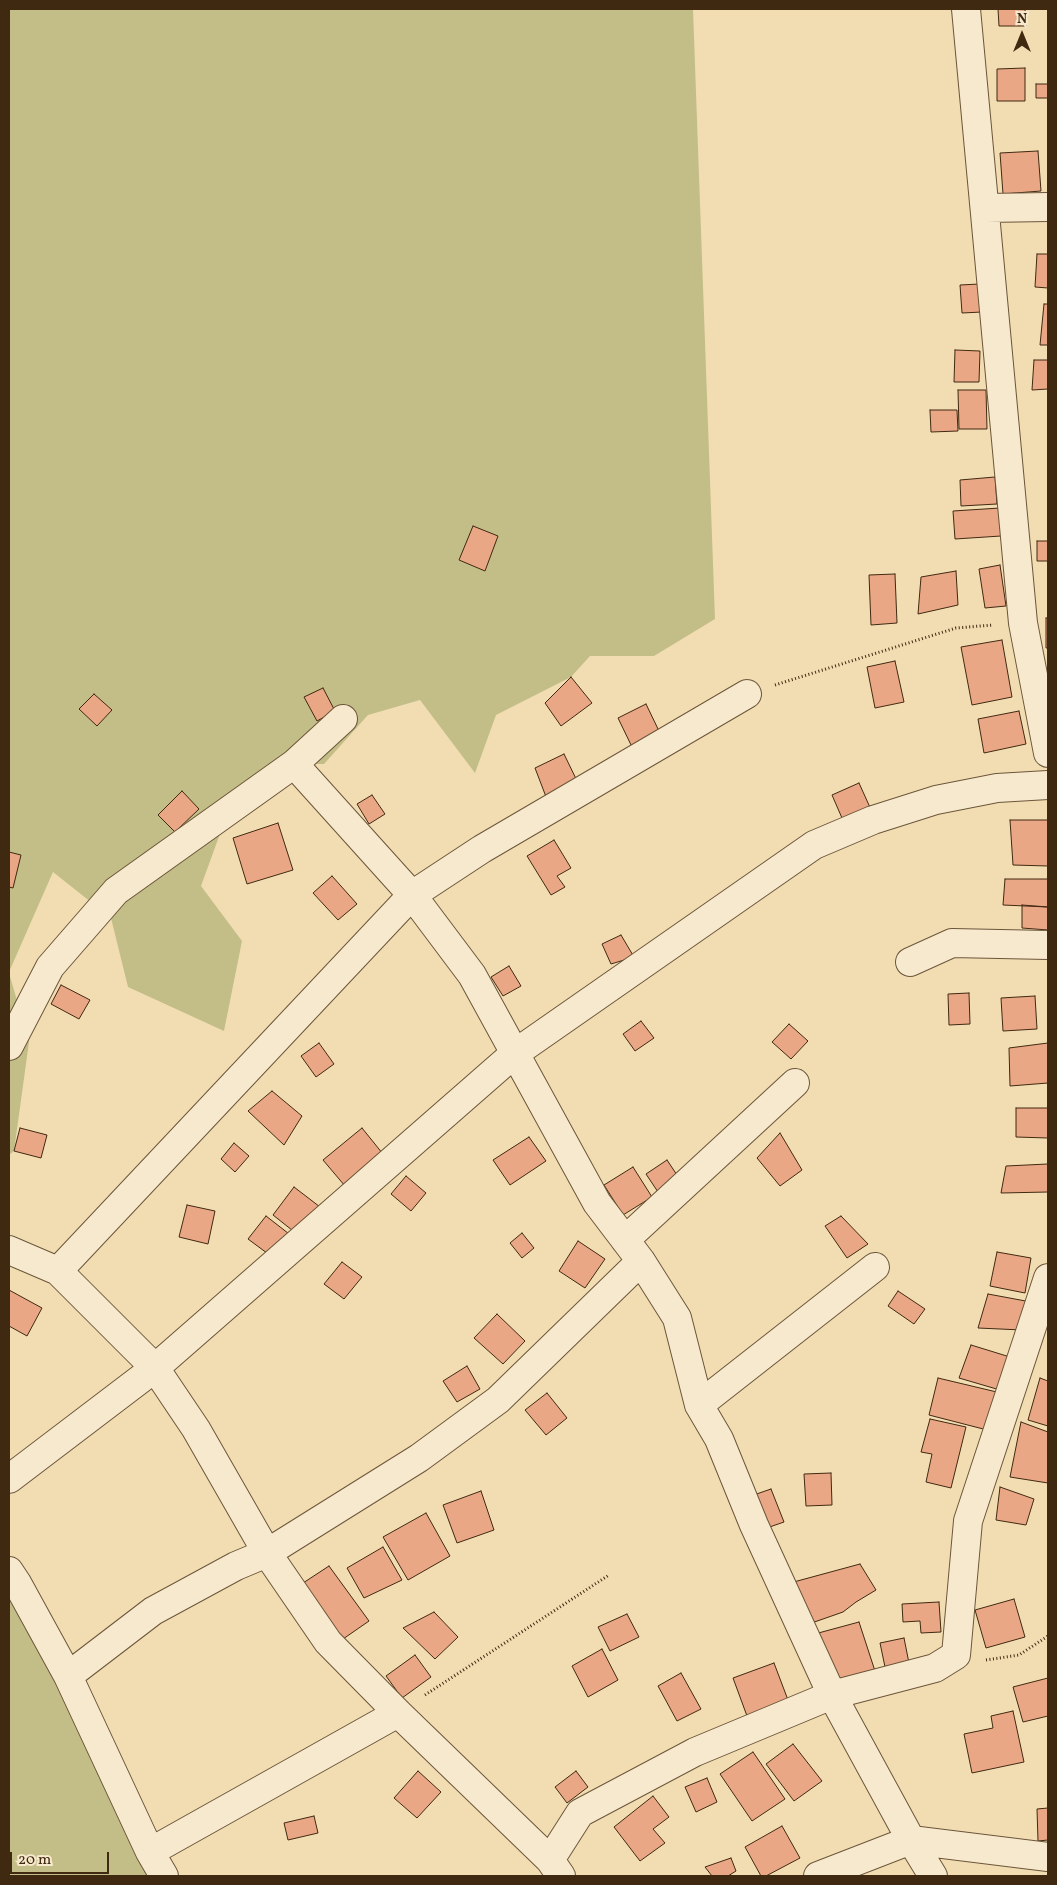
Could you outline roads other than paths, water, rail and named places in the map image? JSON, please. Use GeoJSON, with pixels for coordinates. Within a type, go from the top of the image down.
{"type":"FeatureCollection","features":[{"type":"Feature","properties":{"kind":"street"},"geometry":{"type":"LineString","coordinates":[[966,9],[986,208],[1023,623],[1048,753]]}},
{"type":"Feature","properties":{"kind":"street"},"geometry":{"type":"LineString","coordinates":[[986,208],[1048,207]]}},
{"type":"Feature","properties":{"kind":"street"},"geometry":{"type":"LineString","coordinates":[[58,1272],[412,895],[482,848],[747,694]]}},
{"type":"Feature","properties":{"kind":"street"},"geometry":{"type":"LineString","coordinates":[[9,1046],[50,967],[116,891],[294,764],[342,719]]}},
{"type":"Feature","properties":{"kind":"street"},"geometry":{"type":"LineString","coordinates":[[294,764],[412,895],[472,975],[597,1203],[633,1250],[677,1318],[700,1405],[718,1439],[754,1525],[832,1695],[911,1840],[933,1876]]}},
{"type":"Feature","properties":{"kind":"street"},"geometry":{"type":"LineString","coordinates":[[9,1479],[155,1368],[514,1054],[814,845],[872,820],[936,800],[996,788],[1048,784]]}},
{"type":"Feature","properties":{"kind":"street"},"geometry":{"type":"LineString","coordinates":[[910,962],[952,943],[1048,945]]}},
{"type":"Feature","properties":{"kind":"street"},"geometry":{"type":"LineString","coordinates":[[68,1676],[153,1611],[236,1566],[268,1552],[419,1458],[498,1400],[633,1250],[795,1083]]}},
{"type":"Feature","properties":{"kind":"street"},"geometry":{"type":"LineString","coordinates":[[9,1250],[58,1272],[155,1368],[196,1429],[268,1552],[328,1642],[556,1868],[580,1813],[695,1752],[832,1695],[935,1668],[956,1655],[968,1521],[1048,1278]]}},
{"type":"Feature","properties":{"kind":"street"},"geometry":{"type":"LineString","coordinates":[[700,1405],[875,1267]]}},
{"type":"Feature","properties":{"kind":"street"},"geometry":{"type":"LineString","coordinates":[[9,1571],[68,1676],[150,1852],[164,1876]]}},
{"type":"Feature","properties":{"kind":"street"},"geometry":{"type":"LineString","coordinates":[[150,1852],[398,1713]]}},
{"type":"Feature","properties":{"kind":"street"},"geometry":{"type":"LineString","coordinates":[[818,1876],[911,1840],[1048,1857]]}}]}
